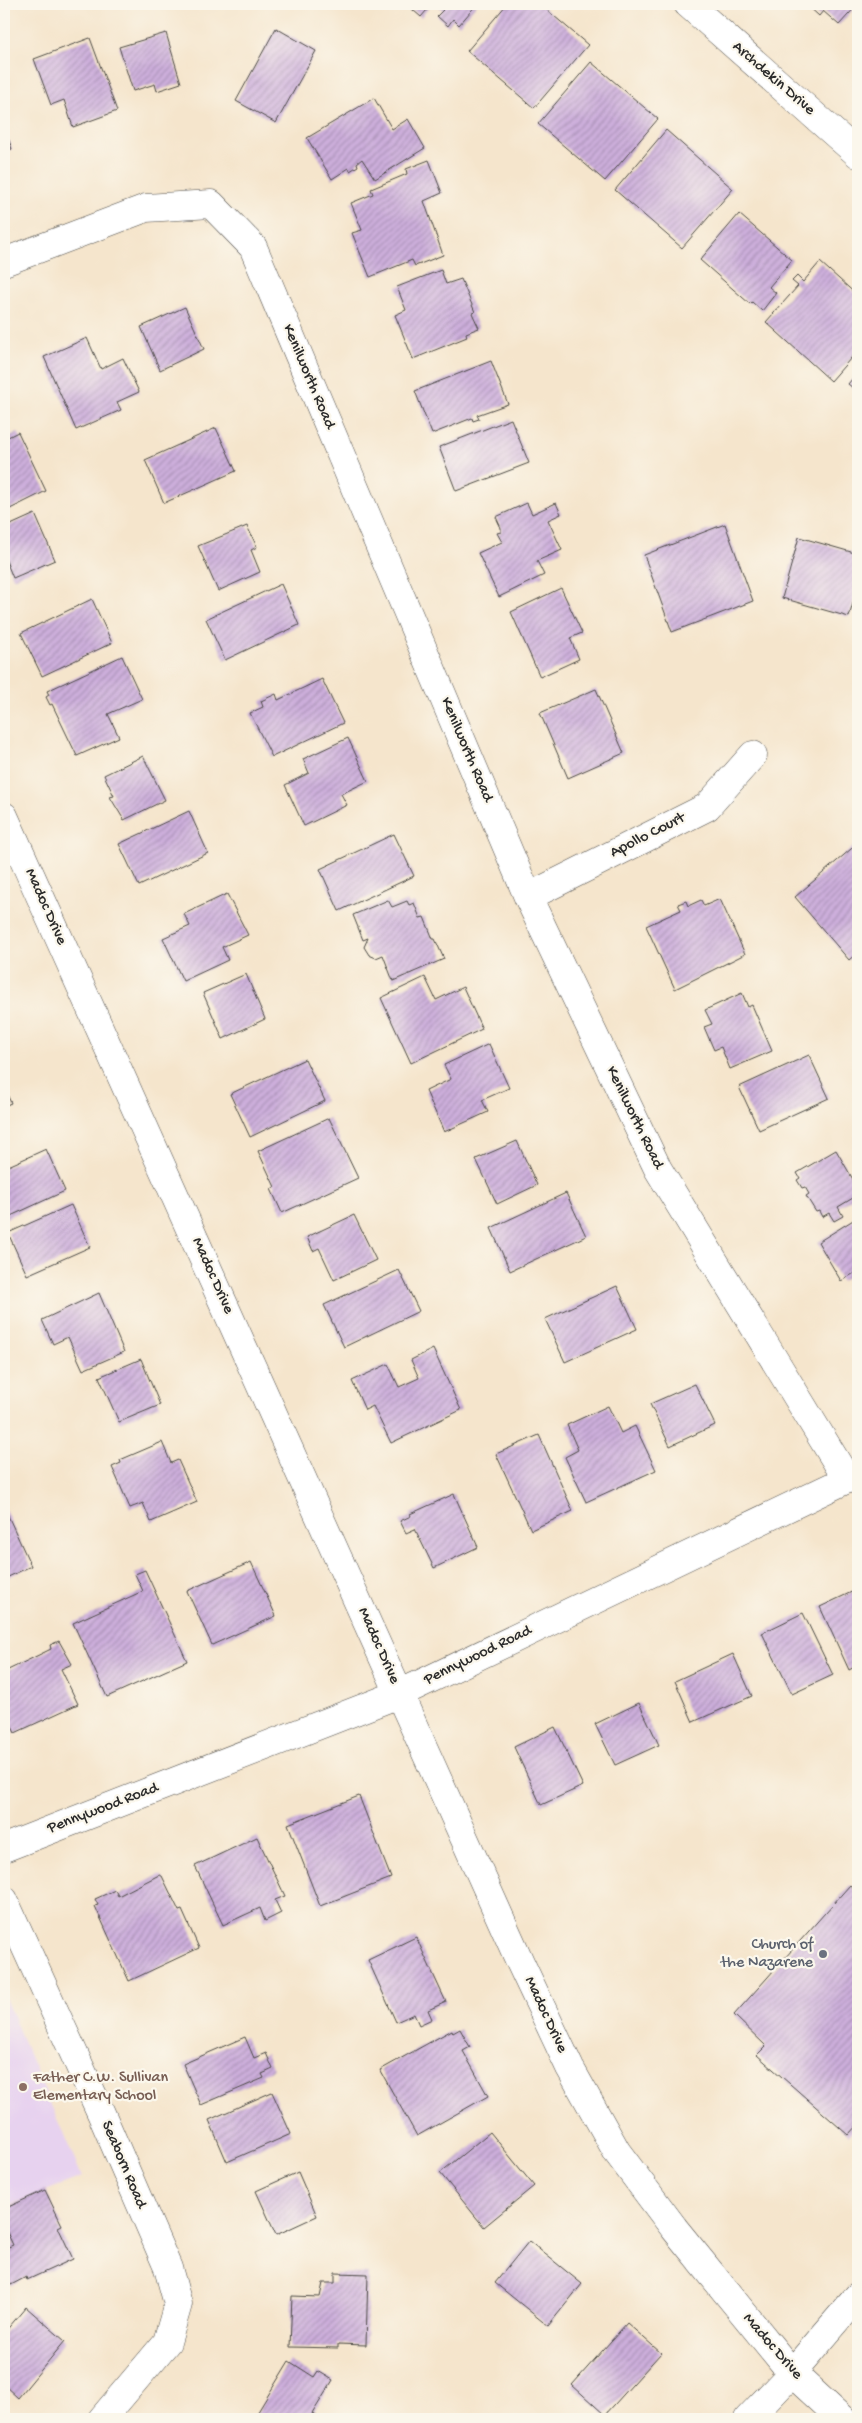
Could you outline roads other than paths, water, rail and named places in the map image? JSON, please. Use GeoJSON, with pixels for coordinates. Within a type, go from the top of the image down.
{"type":"FeatureCollection","features":[{"type":"Feature","properties":{"kind":"street","name":"Archdekin Drive"},"geometry":{"type":"LineString","coordinates":[[688,4],[858,154]]}},
{"type":"Feature","properties":{"kind":"street","name":"Kenilworth Road"},"geometry":{"type":"LineString","coordinates":[[4,262],[146,208],[211,204],[252,247],[528,897],[658,1169],[852,1477]]}},
{"type":"Feature","properties":{"kind":"street","name":"Apollo Court"},"geometry":{"type":"LineString","coordinates":[[528,897],[707,807],[753,755]]}},
{"type":"Feature","properties":{"kind":"street","name":"Madoc Drive"},"geometry":{"type":"LineString","coordinates":[[4,816],[399,1694],[570,2068],[617,2152],[674,2228],[792,2373],[842,2419]]}},
{"type":"Feature","properties":{"kind":"street","name":"Pennywood Road"},"geometry":{"type":"LineString","coordinates":[[4,1848],[399,1694],[852,1477]]}},
{"type":"Feature","properties":{"kind":"street","name":"Seaborn Road"},"geometry":{"type":"LineString","coordinates":[[4,1900],[164,2259],[178,2304],[167,2342],[102,2419]]}},
{"type":"Feature","properties":{"kind":"street"},"geometry":{"type":"LineString","coordinates":[[748,2419],[792,2373],[858,2296]]}},
{"type":"Feature","properties":{"kind":"place","name":"Church of the Nazarene"},"geometry":{"type":"Point","coordinates":[823,1954]}},
{"type":"Feature","properties":{"kind":"place","name":"Father C.W. Sullivan Elementary School"},"geometry":{"type":"Point","coordinates":[23,2087]}}]}
